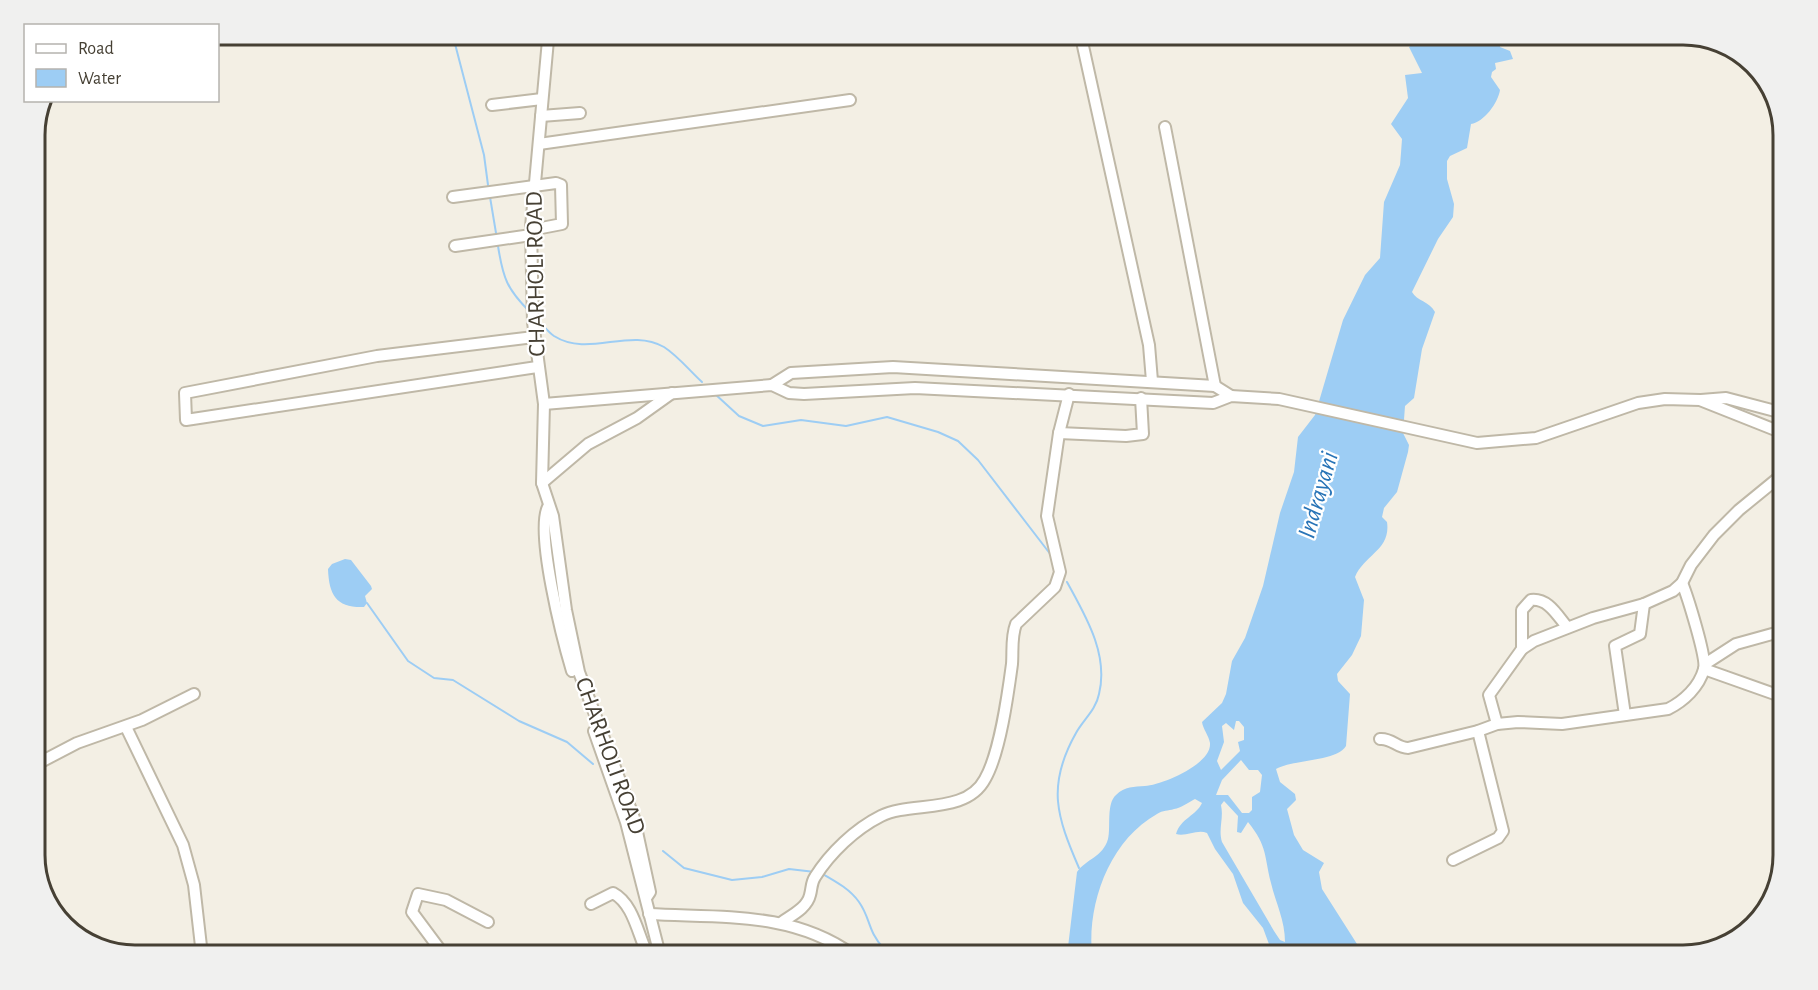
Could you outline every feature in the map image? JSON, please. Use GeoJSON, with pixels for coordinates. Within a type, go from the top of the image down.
{"type":"FeatureCollection","features":[{"type":"Feature","properties":{"kind":"street","name":"CHARHOLI ROAD"},"geometry":{"type":"LineString","coordinates":[[547,45],[531,232],[534,337],[544,404],[542,483],[548,507],[553,516],[574,651],[595,725],[621,778],[642,846],[650,892],[645,898],[657,945]]}},
{"type":"Feature","properties":{"kind":"street"},"geometry":{"type":"LineString","coordinates":[[1082,45],[1149,345],[1152,381]]}},
{"type":"Feature","properties":{"kind":"street"},"geometry":{"type":"LineString","coordinates":[[492,105],[542,99]]}},
{"type":"Feature","properties":{"kind":"street"},"geometry":{"type":"LineString","coordinates":[[539,144],[850,100]]}},
{"type":"Feature","properties":{"kind":"street"},"geometry":{"type":"LineString","coordinates":[[541,116],[580,113]]}},
{"type":"Feature","properties":{"kind":"street"},"geometry":{"type":"LineString","coordinates":[[1165,127],[1215,386]]}},
{"type":"Feature","properties":{"kind":"street"},"geometry":{"type":"LineString","coordinates":[[453,197],[561,184],[562,219],[558,226],[455,246]]}},
{"type":"Feature","properties":{"kind":"street"},"geometry":{"type":"LineString","coordinates":[[534,337],[377,356],[185,393],[186,420],[537,367]]}},
{"type":"Feature","properties":{"kind":"street"},"geometry":{"type":"LineString","coordinates":[[544,404],[772,385],[791,373],[893,367],[1215,386],[1231,396]]}},
{"type":"Feature","properties":{"kind":"street"},"geometry":{"type":"LineString","coordinates":[[772,385],[797,394],[915,388],[1214,403],[1231,396],[1279,399],[1477,443],[1536,438],[1638,403],[1665,399],[1726,398],[1773,410]]}},
{"type":"Feature","properties":{"kind":"street"},"geometry":{"type":"LineString","coordinates":[[542,483],[588,444],[638,418],[672,393]]}},
{"type":"Feature","properties":{"kind":"street"},"geometry":{"type":"LineString","coordinates":[[782,922],[805,905],[814,879],[842,844],[873,821],[888,813],[959,799],[975,792],[985,781],[1006,703],[1016,624],[1055,588],[1059,580],[1060,572],[1047,516],[1059,433],[1069,394]]}},
{"type":"Feature","properties":{"kind":"street"},"geometry":{"type":"LineString","coordinates":[[1059,433],[1126,436],[1143,434],[1141,398]]}},
{"type":"Feature","properties":{"kind":"street"},"geometry":{"type":"LineString","coordinates":[[1700,400],[1773,429]]}},
{"type":"Feature","properties":{"kind":"street"},"geometry":{"type":"LineString","coordinates":[[1497,724],[1489,695],[1522,649],[1567,627],[1644,604],[1673,591],[1682,583],[1691,565],[1714,535],[1739,510],[1773,482]]}},
{"type":"Feature","properties":{"kind":"street"},"geometry":{"type":"LineString","coordinates":[[1682,583],[1704,667]]}},
{"type":"Feature","properties":{"kind":"street"},"geometry":{"type":"LineString","coordinates":[[1522,649],[1522,610],[1531,600],[1541,600],[1546,603],[1567,627]]}},
{"type":"Feature","properties":{"kind":"street"},"geometry":{"type":"LineString","coordinates":[[1625,715],[1615,646],[1640,634],[1644,604]]}},
{"type":"Feature","properties":{"kind":"street"},"geometry":{"type":"LineString","coordinates":[[1380,739],[1392,740],[1402,748],[1408,748],[1478,731],[1497,724],[1518,722],[1562,724],[1668,709],[1688,697],[1704,667],[1736,644],[1773,634]]}},
{"type":"Feature","properties":{"kind":"street"},"geometry":{"type":"LineString","coordinates":[[1704,667],[1773,693]]}},
{"type":"Feature","properties":{"kind":"street"},"geometry":{"type":"LineString","coordinates":[[45,760],[77,743],[126,727],[194,694]]}},
{"type":"Feature","properties":{"kind":"street"},"geometry":{"type":"LineString","coordinates":[[126,727],[186,854],[194,885],[201,945]]}},
{"type":"Feature","properties":{"kind":"street"},"geometry":{"type":"LineString","coordinates":[[1453,860],[1498,838],[1503,831],[1478,731]]}},
{"type":"Feature","properties":{"kind":"street"},"geometry":{"type":"LineString","coordinates":[[591,904],[607,894],[613,893],[620,898],[631,914],[644,945]]}},
{"type":"Feature","properties":{"kind":"street"},"geometry":{"type":"LineString","coordinates":[[436,945],[412,912],[418,894],[446,900],[488,922]]}},
{"type":"Feature","properties":{"kind":"street"},"geometry":{"type":"LineString","coordinates":[[649,914],[782,922],[825,936],[838,945]]}},
{"type":"Feature","properties":{"kind":"water","name":"Indrayani"},"geometry":{"type":"Polygon","coordinates":[[[1411,45],[1500,45],[1510,51],[1513,59],[1495,63],[1496,69],[1492,72],[1491,77],[1500,90],[1496,101],[1481,120],[1471,124],[1467,148],[1450,156],[1447,161],[1447,179],[1454,204],[1453,217],[1438,239],[1412,292],[1435,312],[1422,349],[1414,398],[1405,406],[1403,433],[1409,445],[1408,452],[1397,492],[1384,508],[1382,517],[1387,522],[1385,539],[1359,569],[1355,577],[1364,600],[1361,636],[1352,655],[1337,674],[1338,681],[1350,694],[1346,746],[1341,751],[1324,758],[1293,763],[1276,769],[1280,782],[1295,794],[1296,800],[1287,809],[1294,835],[1303,850],[1324,863],[1319,872],[1322,889],[1358,945],[1269,945],[1263,928],[1243,903],[1233,874],[1215,849],[1207,833],[1176,834],[1181,824],[1202,803],[1195,799],[1157,814],[1126,840],[1114,857],[1098,895],[1093,915],[1092,945],[1068,945],[1077,872],[1106,845],[1113,799],[1126,788],[1153,785],[1185,772],[1195,766],[1208,751],[1210,743],[1202,722],[1222,703],[1226,694],[1232,661],[1245,638],[1263,586],[1280,513],[1294,472],[1298,437],[1315,415],[1343,320],[1365,275],[1380,258],[1384,202],[1400,165],[1401,153],[1402,139],[1391,124],[1408,98],[1405,75],[1422,73],[1409,47],[1411,45]],[[1236,721],[1234,730],[1226,723],[1222,726],[1224,742],[1217,761],[1221,770],[1240,751],[1238,742],[1244,740],[1244,727],[1236,721]],[[1241,760],[1222,780],[1216,795],[1228,795],[1242,813],[1249,813],[1252,810],[1252,797],[1260,792],[1262,775],[1258,770],[1249,770],[1241,760]],[[1224,801],[1221,805],[1222,842],[1274,931],[1280,940],[1285,942],[1282,919],[1259,838],[1248,822],[1241,833],[1237,832],[1238,816],[1224,801]]]}},
{"type":"Feature","properties":{"kind":"water"},"geometry":{"type":"Polygon","coordinates":[[[345,559],[351,560],[371,586],[372,589],[365,596],[367,603],[364,607],[341,603],[336,599],[330,586],[328,569],[332,564],[345,559]]]}},
{"type":"Feature","properties":{"kind":"waterway"},"geometry":{"type":"LineString","coordinates":[[455,45],[484,155],[488,185]]}},
{"type":"Feature","properties":{"kind":"waterway"},"geometry":{"type":"LineString","coordinates":[[490,197],[496,233]]}},
{"type":"Feature","properties":{"kind":"waterway"},"geometry":{"type":"LineString","coordinates":[[498,246],[507,282],[529,311]]}},
{"type":"Feature","properties":{"kind":"waterway"},"geometry":{"type":"LineString","coordinates":[[538,320],[554,336],[567,342],[581,344],[637,340],[651,342],[664,347],[702,382]]}},
{"type":"Feature","properties":{"kind":"waterway"},"geometry":{"type":"LineString","coordinates":[[715,394],[739,416],[763,426],[801,420],[846,426],[887,417],[938,432],[958,441],[978,460],[1051,555]]}},
{"type":"Feature","properties":{"kind":"waterway"},"geometry":{"type":"LineString","coordinates":[[1067,582],[1094,635],[1101,664],[1097,700],[1067,752],[1058,786],[1060,817],[1079,868]]}},
{"type":"Feature","properties":{"kind":"waterway"},"geometry":{"type":"LineString","coordinates":[[367,603],[408,661],[434,678],[453,680],[519,721],[567,742],[593,764]]}},
{"type":"Feature","properties":{"kind":"waterway"},"geometry":{"type":"LineString","coordinates":[[663,851],[684,868],[732,880],[762,877],[789,869],[815,872]]}},
{"type":"Feature","properties":{"kind":"waterway"},"geometry":{"type":"LineString","coordinates":[[821,873],[855,897],[881,945]]}}]}
